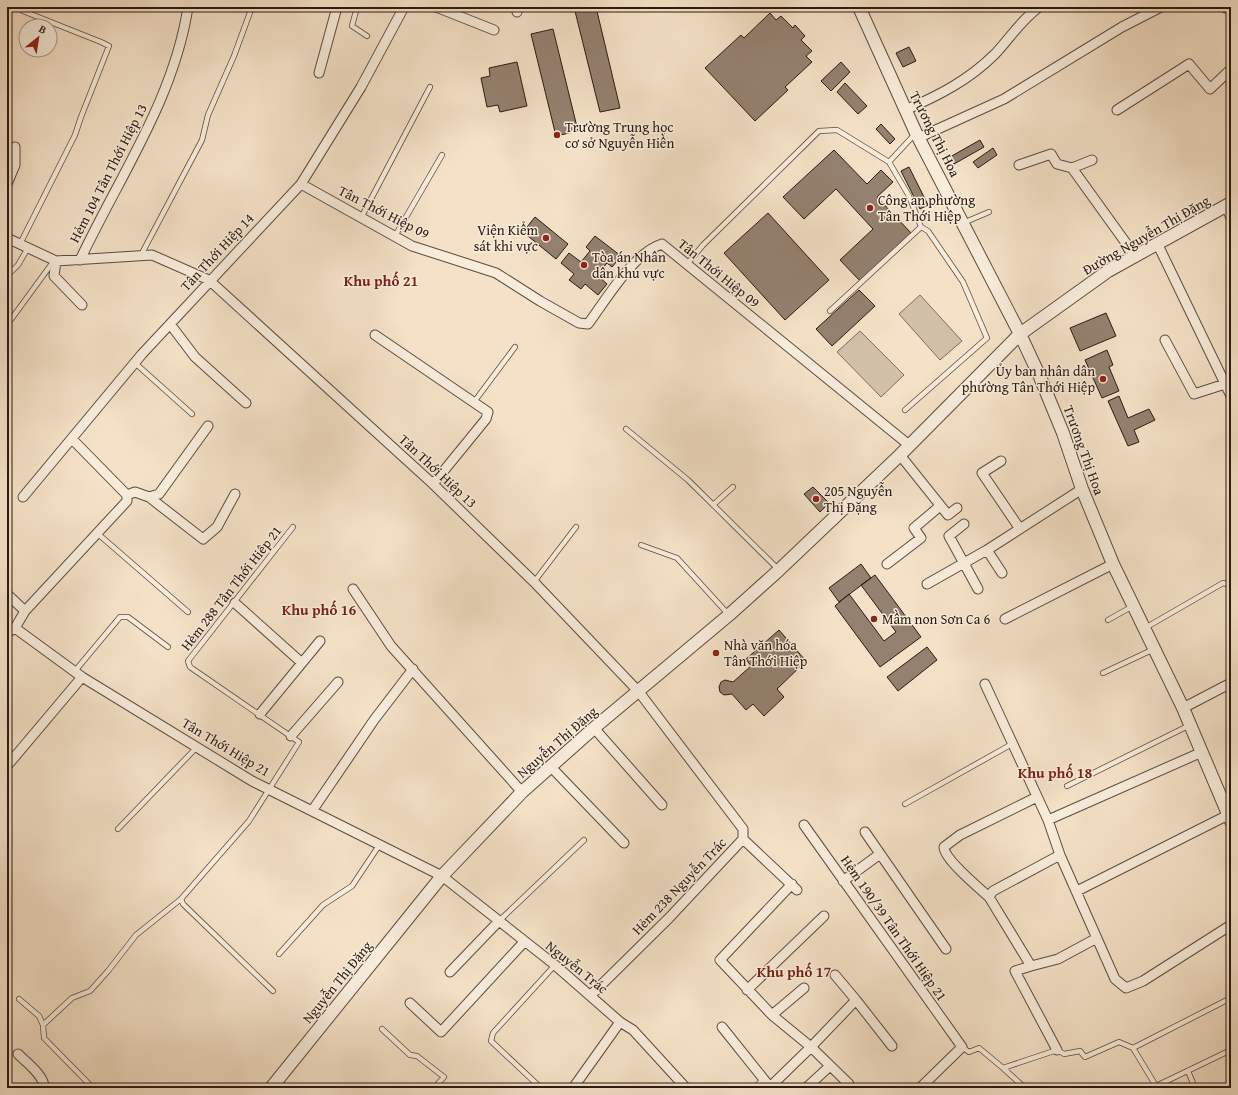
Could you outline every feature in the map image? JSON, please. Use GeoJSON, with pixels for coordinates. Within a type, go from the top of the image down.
{"type":"FeatureCollection","features":[{"type":"Feature","properties":{"kind":"street","name":"Hẻm 104 Tân Thới Hiệp 13"},"geometry":{"type":"LineString","coordinates":[[80,260],[147,132],[177,57],[188,7]]}},
{"type":"Feature","properties":{"kind":"street"},"geometry":{"type":"LineString","coordinates":[[319,73],[337,7]]}},
{"type":"Feature","properties":{"kind":"street","name":"Tân Thới Hiệp 14"},"geometry":{"type":"LineString","coordinates":[[23,497],[135,363],[209,280],[301,184],[361,87],[404,7]]}},
{"type":"Feature","properties":{"kind":"street"},"geometry":{"type":"LineString","coordinates":[[436,7],[494,30]]}},
{"type":"Feature","properties":{"kind":"street","name":"Trương Thị Hoa"},"geometry":{"type":"LineString","coordinates":[[859,7],[917,136],[1020,334],[1063,433],[1082,489],[1113,564],[1183,708],[1230,818]]}},
{"type":"Feature","properties":{"kind":"street"},"geometry":{"type":"LineString","coordinates":[[905,110],[943,93],[977,70],[995,53],[1027,16],[1039,7]]}},
{"type":"Feature","properties":{"kind":"street"},"geometry":{"type":"LineString","coordinates":[[917,136],[1004,99],[1122,27],[1161,7]]}},
{"type":"Feature","properties":{"kind":"street"},"geometry":{"type":"LineString","coordinates":[[1117,110],[1189,64],[1210,90],[1231,70]]}},
{"type":"Feature","properties":{"kind":"street"},"geometry":{"type":"LineString","coordinates":[[7,184],[15,165],[15,146]]}},
{"type":"Feature","properties":{"kind":"street"},"geometry":{"type":"LineString","coordinates":[[1019,166],[1051,154],[1057,164],[1072,168],[1092,160]]}},
{"type":"Feature","properties":{"kind":"street"},"geometry":{"type":"LineString","coordinates":[[1072,168],[1136,257]]}},
{"type":"Feature","properties":{"kind":"street","name":"Tân Thới Hiệp 09"},"geometry":{"type":"LineString","coordinates":[[301,184],[412,246],[496,273],[540,301],[580,323],[588,324],[638,258],[651,247],[662,244],[909,445]]}},
{"type":"Feature","properties":{"kind":"street"},"geometry":{"type":"LineString","coordinates":[[1228,205],[1231,218]]}},
{"type":"Feature","properties":{"kind":"street","name":"Đường Nguyễn Thị Đặng"},"geometry":{"type":"LineString","coordinates":[[900,455],[1020,334],[1108,271],[1158,245],[1228,205]]}},
{"type":"Feature","properties":{"kind":"street"},"geometry":{"type":"LineString","coordinates":[[7,238],[55,261],[54,276],[82,305]]}},
{"type":"Feature","properties":{"kind":"street"},"geometry":{"type":"LineString","coordinates":[[1158,245],[1231,396]]}},
{"type":"Feature","properties":{"kind":"street","name":"Tân Thới Hiệp 13"},"geometry":{"type":"LineString","coordinates":[[55,261],[152,255],[209,280],[433,484],[534,582],[638,692]]}},
{"type":"Feature","properties":{"kind":"street"},"geometry":{"type":"LineString","coordinates":[[170,324],[195,357],[246,403]]}},
{"type":"Feature","properties":{"kind":"street"},"geometry":{"type":"LineString","coordinates":[[375,335],[488,412],[486,419],[433,484]]}},
{"type":"Feature","properties":{"kind":"street"},"geometry":{"type":"LineString","coordinates":[[1165,340],[1194,394],[1224,381],[1231,375]]}},
{"type":"Feature","properties":{"kind":"street"},"geometry":{"type":"LineString","coordinates":[[149,497],[159,494],[208,426]]}},
{"type":"Feature","properties":{"kind":"street"},"geometry":{"type":"LineString","coordinates":[[7,633],[16,628],[25,611],[127,501],[127,495],[72,439]]}},
{"type":"Feature","properties":{"kind":"street"},"geometry":{"type":"LineString","coordinates":[[900,455],[948,515],[957,508]]}},
{"type":"Feature","properties":{"kind":"street","name":"Nguyễn Thị Đặng"},"geometry":{"type":"LineString","coordinates":[[271,1088],[442,876],[522,792],[594,728],[729,615],[779,570],[900,455]]}},
{"type":"Feature","properties":{"kind":"street"},"geometry":{"type":"LineString","coordinates":[[1001,461],[982,473],[1020,529]]}},
{"type":"Feature","properties":{"kind":"street"},"geometry":{"type":"LineString","coordinates":[[928,584],[987,550],[1082,489]]}},
{"type":"Feature","properties":{"kind":"street"},"geometry":{"type":"LineString","coordinates":[[127,495],[135,492],[149,497],[203,539],[217,527],[236,494]]}},
{"type":"Feature","properties":{"kind":"street"},"geometry":{"type":"LineString","coordinates":[[887,564],[921,538],[914,528],[940,506]]}},
{"type":"Feature","properties":{"kind":"street"},"geometry":{"type":"LineString","coordinates":[[964,524],[949,536],[978,589]]}},
{"type":"Feature","properties":{"kind":"street"},"geometry":{"type":"LineString","coordinates":[[987,550],[1002,573]]}},
{"type":"Feature","properties":{"kind":"street"},"geometry":{"type":"LineString","coordinates":[[1006,619],[1113,564]]}},
{"type":"Feature","properties":{"kind":"street"},"geometry":{"type":"LineString","coordinates":[[353,589],[391,646],[522,792]]}},
{"type":"Feature","properties":{"kind":"street"},"geometry":{"type":"LineString","coordinates":[[7,594],[25,611]]}},
{"type":"Feature","properties":{"kind":"street"},"geometry":{"type":"LineString","coordinates":[[235,603],[302,663]]}},
{"type":"Feature","properties":{"kind":"street","name":"Tân Thới Hiệp 21"},"geometry":{"type":"LineString","coordinates":[[16,628],[78,674],[252,781],[442,876]]}},
{"type":"Feature","properties":{"kind":"street"},"geometry":{"type":"LineString","coordinates":[[260,714],[320,641]]}},
{"type":"Feature","properties":{"kind":"street"},"geometry":{"type":"LineString","coordinates":[[312,810],[374,720],[413,669]]}},
{"type":"Feature","properties":{"kind":"street"},"geometry":{"type":"LineString","coordinates":[[7,766],[78,674]]}},
{"type":"Feature","properties":{"kind":"street"},"geometry":{"type":"LineString","coordinates":[[291,736],[338,682]]}},
{"type":"Feature","properties":{"kind":"street"},"geometry":{"type":"LineString","coordinates":[[1183,708],[1231,683]]}},
{"type":"Feature","properties":{"kind":"street"},"geometry":{"type":"LineString","coordinates":[[985,684],[1048,820],[1060,855],[1115,979],[1126,988],[1143,981],[1231,925]]}},
{"type":"Feature","properties":{"kind":"street","name":"Hẻm 238 Nguyễn Trác"},"geometry":{"type":"LineString","coordinates":[[591,995],[669,918],[743,839],[743,829],[638,692]]}},
{"type":"Feature","properties":{"kind":"street"},"geometry":{"type":"LineString","coordinates":[[594,728],[662,805]]}},
{"type":"Feature","properties":{"kind":"street"},"geometry":{"type":"LineString","coordinates":[[1048,820],[1202,752]]}},
{"type":"Feature","properties":{"kind":"street"},"geometry":{"type":"LineString","coordinates":[[551,766],[624,843]]}},
{"type":"Feature","properties":{"kind":"street"},"geometry":{"type":"LineString","coordinates":[[1031,966],[989,897],[953,862],[945,852],[944,847],[960,835],[1037,797]]}},
{"type":"Feature","properties":{"kind":"street"},"geometry":{"type":"LineString","coordinates":[[1077,891],[1230,818]]}},
{"type":"Feature","properties":{"kind":"street","name":"Hẻm 190/39 Tân Thới Hiệp 21"},"geometry":{"type":"LineString","coordinates":[[804,825],[962,1048]]}},
{"type":"Feature","properties":{"kind":"street"},"geometry":{"type":"LineString","coordinates":[[865,832],[946,949]]}},
{"type":"Feature","properties":{"kind":"street"},"geometry":{"type":"LineString","coordinates":[[743,839],[794,887],[720,960],[747,990],[772,1014],[811,1047],[849,1084]]}},
{"type":"Feature","properties":{"kind":"street"},"geometry":{"type":"LineString","coordinates":[[843,881],[880,854]]}},
{"type":"Feature","properties":{"kind":"street"},"geometry":{"type":"LineString","coordinates":[[989,897],[993,891],[1060,855]]}},
{"type":"Feature","properties":{"kind":"street","name":"Nguyễn Trác"},"geometry":{"type":"LineString","coordinates":[[442,876],[555,965],[620,1022],[633,1030],[686,1088]]}},
{"type":"Feature","properties":{"kind":"street"},"geometry":{"type":"LineString","coordinates":[[747,990],[824,916]]}},
{"type":"Feature","properties":{"kind":"street"},"geometry":{"type":"LineString","coordinates":[[450,972],[499,921]]}},
{"type":"Feature","properties":{"kind":"street"},"geometry":{"type":"LineString","coordinates":[[1058,1050],[1015,971],[1058,959],[1097,938]]}},
{"type":"Feature","properties":{"kind":"street"},"geometry":{"type":"LineString","coordinates":[[410,1003],[441,1032],[524,942]]}},
{"type":"Feature","properties":{"kind":"street"},"geometry":{"type":"LineString","coordinates":[[835,975],[892,1046]]}},
{"type":"Feature","properties":{"kind":"street"},"geometry":{"type":"LineString","coordinates":[[772,1014],[804,988]]}},
{"type":"Feature","properties":{"kind":"street"},"geometry":{"type":"LineString","coordinates":[[722,1027],[770,1087],[856,1000]]}},
{"type":"Feature","properties":{"kind":"street"},"geometry":{"type":"LineString","coordinates":[[573,1088],[620,1022]]}},
{"type":"Feature","properties":{"kind":"street"},"geometry":{"type":"LineString","coordinates":[[920,1088],[962,1048]]}},
{"type":"Feature","properties":{"kind":"street"},"geometry":{"type":"LineString","coordinates":[[18,1054],[41,1078],[44,1088]]}},
{"type":"Feature","properties":{"kind":"street"},"geometry":{"type":"LineString","coordinates":[[806,1088],[830,1066]]}},
{"type":"Feature","properties":{"kind":"lane"},"geometry":{"type":"LineString","coordinates":[[7,276],[18,265],[24,246],[76,135],[81,117],[109,46],[23,11],[17,7]]}},
{"type":"Feature","properties":{"kind":"lane"},"geometry":{"type":"LineString","coordinates":[[142,255],[202,140],[208,115],[234,56],[252,7]]}},
{"type":"Feature","properties":{"kind":"lane"},"geometry":{"type":"LineString","coordinates":[[357,7],[352,26],[367,36]]}},
{"type":"Feature","properties":{"kind":"lane"},"geometry":{"type":"LineString","coordinates":[[361,218],[430,87]]}},
{"type":"Feature","properties":{"kind":"lane"},"geometry":{"type":"LineString","coordinates":[[687,264],[703,245],[819,131],[837,130],[889,162],[909,196],[921,227],[928,231],[963,282],[988,338],[906,410]]}},
{"type":"Feature","properties":{"kind":"lane"},"geometry":{"type":"LineString","coordinates":[[889,162],[917,136]]}},
{"type":"Feature","properties":{"kind":"lane"},"geometry":{"type":"LineString","coordinates":[[395,236],[442,155]]}},
{"type":"Feature","properties":{"kind":"lane"},"geometry":{"type":"LineString","coordinates":[[963,223],[989,212]]}},
{"type":"Feature","properties":{"kind":"lane"},"geometry":{"type":"LineString","coordinates":[[830,312],[921,227]]}},
{"type":"Feature","properties":{"kind":"lane"},"geometry":{"type":"LineString","coordinates":[[7,325],[55,261]]}},
{"type":"Feature","properties":{"kind":"lane"},"geometry":{"type":"LineString","coordinates":[[474,402],[515,347]]}},
{"type":"Feature","properties":{"kind":"lane"},"geometry":{"type":"LineString","coordinates":[[135,363],[192,414]]}},
{"type":"Feature","properties":{"kind":"lane"},"geometry":{"type":"LineString","coordinates":[[626,429],[688,480],[779,570]]}},
{"type":"Feature","properties":{"kind":"lane"},"geometry":{"type":"LineString","coordinates":[[713,505],[733,487]]}},
{"type":"Feature","properties":{"kind":"lane","name":"Hẻm 288 Tân Thới Hiêp 21"},"geometry":{"type":"LineString","coordinates":[[291,736],[188,665],[190,658],[235,603],[293,527]]}},
{"type":"Feature","properties":{"kind":"lane"},"geometry":{"type":"LineString","coordinates":[[534,582],[576,527]]}},
{"type":"Feature","properties":{"kind":"lane"},"geometry":{"type":"LineString","coordinates":[[97,533],[188,612]]}},
{"type":"Feature","properties":{"kind":"lane"},"geometry":{"type":"LineString","coordinates":[[641,545],[677,558],[729,615]]}},
{"type":"Feature","properties":{"kind":"lane"},"geometry":{"type":"LineString","coordinates":[[1144,628],[1223,583],[1231,585]]}},
{"type":"Feature","properties":{"kind":"lane"},"geometry":{"type":"LineString","coordinates":[[1108,620],[1133,606]]}},
{"type":"Feature","properties":{"kind":"lane"},"geometry":{"type":"LineString","coordinates":[[78,674],[120,617],[128,617],[168,647]]}},
{"type":"Feature","properties":{"kind":"lane"},"geometry":{"type":"LineString","coordinates":[[1104,673],[1154,649]]}},
{"type":"Feature","properties":{"kind":"lane"},"geometry":{"type":"LineString","coordinates":[[1067,786],[1190,725]]}},
{"type":"Feature","properties":{"kind":"lane"},"geometry":{"type":"LineString","coordinates":[[44,1024],[72,998],[90,991],[108,971],[136,935],[181,899],[249,821],[299,742],[291,736]]}},
{"type":"Feature","properties":{"kind":"lane"},"geometry":{"type":"LineString","coordinates":[[905,804],[1012,744]]}},
{"type":"Feature","properties":{"kind":"lane"},"geometry":{"type":"LineString","coordinates":[[118,829],[197,747]]}},
{"type":"Feature","properties":{"kind":"lane"},"geometry":{"type":"LineString","coordinates":[[499,921],[584,840]]}},
{"type":"Feature","properties":{"kind":"lane"},"geometry":{"type":"LineString","coordinates":[[279,954],[323,904],[352,886],[380,844]]}},
{"type":"Feature","properties":{"kind":"lane"},"geometry":{"type":"LineString","coordinates":[[181,899],[183,904],[273,991]]}},
{"type":"Feature","properties":{"kind":"lane"},"geometry":{"type":"LineString","coordinates":[[541,1088],[491,1041],[493,1033],[555,965]]}},
{"type":"Feature","properties":{"kind":"lane"},"geometry":{"type":"LineString","coordinates":[[19,999],[39,1016],[44,1024],[44,1038],[93,1088]]}},
{"type":"Feature","properties":{"kind":"lane"},"geometry":{"type":"LineString","coordinates":[[1133,1048],[1227,1000]]}},
{"type":"Feature","properties":{"kind":"lane"},"geometry":{"type":"LineString","coordinates":[[382,1030],[410,1055],[417,1056],[444,1077],[434,1088]]}},
{"type":"Feature","properties":{"kind":"lane"},"geometry":{"type":"LineString","coordinates":[[1004,1068],[1058,1050],[1064,1054],[1080,1051],[1085,1057],[1119,1042],[1133,1048],[1154,1087],[1231,1050]]}},
{"type":"Feature","properties":{"kind":"lane"},"geometry":{"type":"LineString","coordinates":[[962,1048],[969,1052],[979,1048],[1004,1068],[1025,1088]]}},
{"type":"Feature","properties":{"kind":"lane"},"geometry":{"type":"LineString","coordinates":[[1188,1071],[1195,1088]]}},
{"type":"Feature","properties":{"kind":"lane"},"geometry":{"type":"LineString","coordinates":[[754,1088],[764,1079]]}},
{"type":"Feature","properties":{"kind":"shaded area"},"geometry":{"type":"Polygon","coordinates":[[[920,295],[962,341],[940,360],[899,314],[920,295]]]}},
{"type":"Feature","properties":{"kind":"shaded area"},"geometry":{"type":"Polygon","coordinates":[[[860,331],[904,375],[881,397],[837,352],[860,331]]]}},
{"type":"Feature","properties":{"kind":"building"},"geometry":{"type":"Polygon","coordinates":[[[574,7],[596,7],[620,108],[600,112],[574,7]]]}},
{"type":"Feature","properties":{"kind":"building"},"geometry":{"type":"Polygon","coordinates":[[[770,13],[776,20],[781,16],[793,28],[795,25],[805,36],[801,40],[812,51],[806,56],[812,62],[785,87],[788,90],[755,121],[705,68],[741,35],[744,38],[770,13]]]}},
{"type":"Feature","properties":{"kind":"building"},"geometry":{"type":"Polygon","coordinates":[[[553,29],[578,131],[556,136],[531,34],[553,29]]]}},
{"type":"Feature","properties":{"kind":"building"},"geometry":{"type":"Polygon","coordinates":[[[909,47],[916,61],[903,67],[896,53],[909,47]]]}},
{"type":"Feature","properties":{"kind":"building"},"geometry":{"type":"Polygon","coordinates":[[[517,62],[527,106],[500,112],[498,105],[487,107],[481,78],[490,76],[489,68],[517,62]]]}},
{"type":"Feature","properties":{"kind":"building"},"geometry":{"type":"Polygon","coordinates":[[[841,62],[850,72],[831,91],[821,81],[841,62]]]}},
{"type":"Feature","properties":{"kind":"building"},"geometry":{"type":"Polygon","coordinates":[[[845,83],[867,106],[858,114],[837,92],[845,83]]]}},
{"type":"Feature","properties":{"kind":"building"},"geometry":{"type":"Polygon","coordinates":[[[881,124],[895,139],[890,144],[876,129],[881,124]]]}},
{"type":"Feature","properties":{"kind":"building"},"geometry":{"type":"Polygon","coordinates":[[[980,140],[984,147],[954,164],[950,157],[980,140]]]}},
{"type":"Feature","properties":{"kind":"building"},"geometry":{"type":"Polygon","coordinates":[[[993,148],[997,155],[978,168],[973,162],[993,148]]]}},
{"type":"Feature","properties":{"kind":"building","name":"Công an phường Tân Thới Hiệp"},"geometry":{"type":"Polygon","coordinates":[[[834,150],[867,184],[881,170],[893,182],[877,197],[912,234],[861,282],[840,260],[873,229],[836,189],[804,219],[783,197],[834,150]]]}},
{"type":"Feature","properties":{"kind":"building"},"geometry":{"type":"Polygon","coordinates":[[[909,167],[928,205],[920,209],[901,171],[909,167]]]}},
{"type":"Feature","properties":{"kind":"building"},"geometry":{"type":"Polygon","coordinates":[[[768,213],[829,280],[785,320],[724,253],[768,213]]]}},
{"type":"Feature","properties":{"kind":"building","name":"Viện Kiểm sát khi vực"},"geometry":{"type":"Polygon","coordinates":[[[535,217],[568,244],[556,259],[523,232],[535,217]]]}},
{"type":"Feature","properties":{"kind":"building","name":"Tòa án Nhân dân khu vực"},"geometry":{"type":"Polygon","coordinates":[[[595,236],[621,256],[612,267],[607,263],[597,275],[607,284],[598,295],[585,284],[581,289],[569,280],[574,274],[561,263],[569,253],[581,262],[590,251],[586,247],[595,236]]]}},
{"type":"Feature","properties":{"kind":"building"},"geometry":{"type":"Polygon","coordinates":[[[859,290],[875,306],[832,346],[816,329],[859,290]]]}},
{"type":"Feature","properties":{"kind":"building"},"geometry":{"type":"Polygon","coordinates":[[[1106,313],[1116,336],[1080,351],[1070,328],[1106,313]]]}},
{"type":"Feature","properties":{"kind":"building","name":"Ủy ban nhân dân phường Tân Thới Hiệp"},"geometry":{"type":"Polygon","coordinates":[[[1107,350],[1113,365],[1109,367],[1119,391],[1102,398],[1085,360],[1107,350]]]}},
{"type":"Feature","properties":{"kind":"building"},"geometry":{"type":"Polygon","coordinates":[[[1119,396],[1128,418],[1149,409],[1155,420],[1134,430],[1139,442],[1128,446],[1108,401],[1119,396]]]}},
{"type":"Feature","properties":{"kind":"building","name":"205 Nguyễn Thị Đặng"},"geometry":{"type":"Polygon","coordinates":[[[813,487],[829,503],[820,512],[804,494],[813,487]]]}},
{"type":"Feature","properties":{"kind":"building"},"geometry":{"type":"Polygon","coordinates":[[[861,564],[871,578],[839,602],[829,588],[861,564]]]}},
{"type":"Feature","properties":{"kind":"building"},"geometry":{"type":"Polygon","coordinates":[[[875,575],[921,637],[880,667],[835,606],[849,594],[884,641],[896,632],[861,585],[875,575]]]}},
{"type":"Feature","properties":{"kind":"building"},"geometry":{"type":"Polygon","coordinates":[[[779,630],[806,661],[777,689],[784,697],[764,716],[753,704],[746,710],[732,694],[724,695],[720,692],[719,687],[721,682],[725,680],[733,682],[751,666],[746,659],[779,630]]]}},
{"type":"Feature","properties":{"kind":"building"},"geometry":{"type":"Polygon","coordinates":[[[927,647],[937,660],[898,691],[887,677],[927,647]]]}},
{"type":"Feature","properties":{"kind":"place","name":"Trường Trung học cơ sở Nguyễn Hiền"},"geometry":{"type":"Point","coordinates":[557,135]}},
{"type":"Feature","properties":{"kind":"place","name":"Công an phường Tân Thới Hiệp"},"geometry":{"type":"Point","coordinates":[870,208]}},
{"type":"Feature","properties":{"kind":"place","name":"Viện Kiểm sát khi vực"},"geometry":{"type":"Point","coordinates":[546,238]}},
{"type":"Feature","properties":{"kind":"place","name":"Tòa án Nhân dân khu vực"},"geometry":{"type":"Point","coordinates":[584,265]}},
{"type":"Feature","properties":{"kind":"place","name":"Ủy ban nhân dân phường Tân Thới Hiệp"},"geometry":{"type":"Point","coordinates":[1103,379]}},
{"type":"Feature","properties":{"kind":"place","name":"205 Nguyễn Thị Đặng"},"geometry":{"type":"Point","coordinates":[816,499]}},
{"type":"Feature","properties":{"kind":"place","name":"Mầm non Sơn Ca 6"},"geometry":{"type":"Point","coordinates":[874,619]}},
{"type":"Feature","properties":{"kind":"place","name":"Nhà văn hóa Tân Thới Hiệp"},"geometry":{"type":"Point","coordinates":[716,653]}},
{"type":"Feature","properties":{"kind":"district","name":"Khu phố 21"},"geometry":{"type":"Point","coordinates":[381,281]}},
{"type":"Feature","properties":{"kind":"district","name":"Khu phố 16"},"geometry":{"type":"Point","coordinates":[319,610]}},
{"type":"Feature","properties":{"kind":"district","name":"Khu phố 18"},"geometry":{"type":"Point","coordinates":[1055,773]}},
{"type":"Feature","properties":{"kind":"district","name":"Khu phố 17"},"geometry":{"type":"Point","coordinates":[794,972]}}]}
